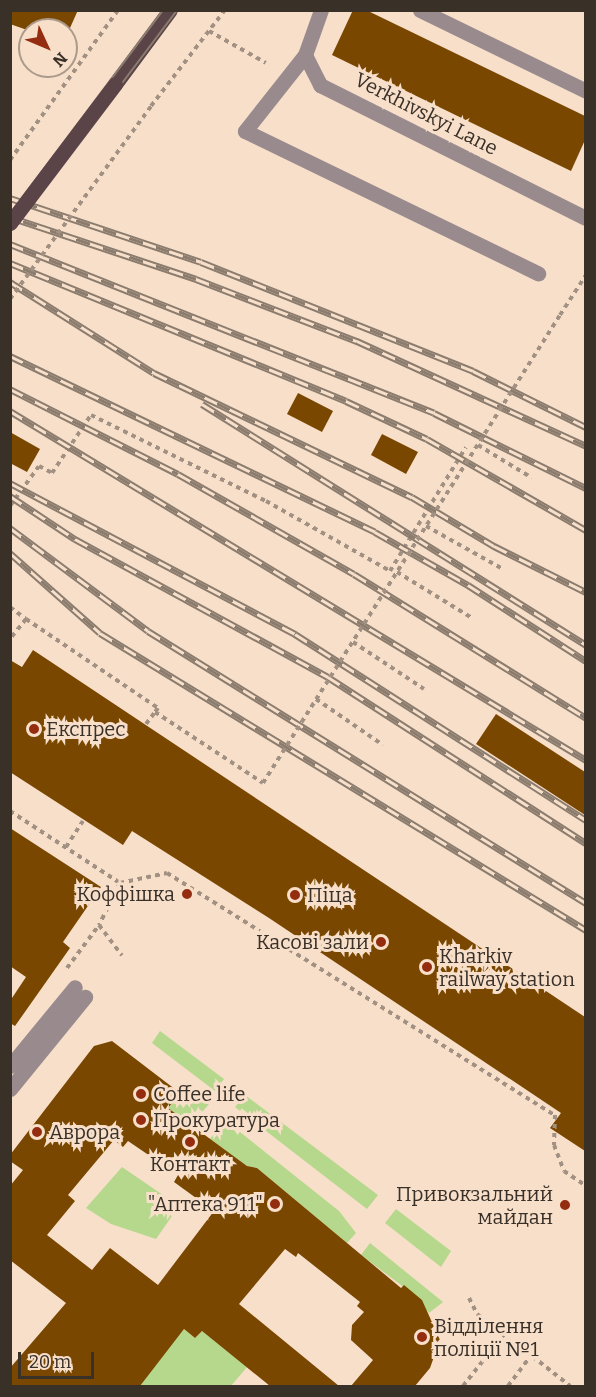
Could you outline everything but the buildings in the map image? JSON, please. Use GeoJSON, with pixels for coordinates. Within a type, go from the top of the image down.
{"type":"FeatureCollection","features":[{"type":"Feature","properties":{"kind":"main road"},"geometry":{"type":"LineString","coordinates":[[10,223],[170,10]]}},
{"type":"Feature","properties":{"kind":"street"},"geometry":{"type":"LineString","coordinates":[[321,10],[305,55],[245,131],[538,273]]}},
{"type":"Feature","properties":{"kind":"street"},"geometry":{"type":"LineString","coordinates":[[420,10],[585,91]]}},
{"type":"Feature","properties":{"kind":"street","name":"Verkhivskyi Lane"},"geometry":{"type":"LineString","coordinates":[[305,55],[320,85],[585,218]]}},
{"type":"Feature","properties":{"kind":"street"},"geometry":{"type":"LineString","coordinates":[[10,1066],[80,992],[10,1089]]}},
{"type":"Feature","properties":{"kind":"path"},"geometry":{"type":"LineString","coordinates":[[10,160],[118,10]]}},
{"type":"Feature","properties":{"kind":"path"},"geometry":{"type":"LineString","coordinates":[[10,299],[151,106],[225,10]]}},
{"type":"Feature","properties":{"kind":"path"},"geometry":{"type":"LineString","coordinates":[[209,31],[266,63]]}},
{"type":"Feature","properties":{"kind":"path"},"geometry":{"type":"LineString","coordinates":[[155,712],[263,783],[585,275]]}},
{"type":"Feature","properties":{"kind":"path"},"geometry":{"type":"LineString","coordinates":[[10,506],[39,466],[52,473],[91,415],[256,496],[390,571],[466,447]]}},
{"type":"Feature","properties":{"kind":"path"},"geometry":{"type":"LineString","coordinates":[[478,445],[532,478]]}},
{"type":"Feature","properties":{"kind":"path"},"geometry":{"type":"LineString","coordinates":[[426,526],[502,569]]}},
{"type":"Feature","properties":{"kind":"path"},"geometry":{"type":"LineString","coordinates":[[397,572],[472,618]]}},
{"type":"Feature","properties":{"kind":"path"},"geometry":{"type":"LineString","coordinates":[[10,607],[158,708],[146,724]]}},
{"type":"Feature","properties":{"kind":"path"},"geometry":{"type":"LineString","coordinates":[[10,639],[26,619]]}},
{"type":"Feature","properties":{"kind":"path"},"geometry":{"type":"LineString","coordinates":[[352,642],[424,689]]}},
{"type":"Feature","properties":{"kind":"path"},"geometry":{"type":"LineString","coordinates":[[316,699],[382,745]]}},
{"type":"Feature","properties":{"kind":"path"},"geometry":{"type":"LineString","coordinates":[[10,811],[120,883],[166,873],[555,1115],[554,1145],[564,1171],[585,1186]]}},
{"type":"Feature","properties":{"kind":"path"},"geometry":{"type":"LineString","coordinates":[[66,847],[83,821]]}},
{"type":"Feature","properties":{"kind":"path"},"geometry":{"type":"LineString","coordinates":[[120,883],[99,924],[122,955]]}},
{"type":"Feature","properties":{"kind":"path"},"geometry":{"type":"LineString","coordinates":[[469,1298],[477,1314],[570,1386]]}},
{"type":"Feature","properties":{"kind":"path"},"geometry":{"type":"LineString","coordinates":[[463,1386],[504,1334]]}},
{"type":"Feature","properties":{"kind":"path"},"geometry":{"type":"LineString","coordinates":[[508,1386],[531,1355]]}},
{"type":"Feature","properties":{"kind":"green space"},"geometry":{"type":"Polygon","coordinates":[[[160,1031],[224,1079],[215,1091],[152,1043],[160,1031]]]}},
{"type":"Feature","properties":{"kind":"green space"},"geometry":{"type":"Polygon","coordinates":[[[186,1085],[209,1104],[191,1125],[168,1108],[186,1085]]]}},
{"type":"Feature","properties":{"kind":"green space"},"geometry":{"type":"Polygon","coordinates":[[[245,1095],[378,1195],[367,1209],[235,1107],[245,1095]]]}},
{"type":"Feature","properties":{"kind":"green space"},"geometry":{"type":"Polygon","coordinates":[[[225,1120],[339,1211],[356,1233],[347,1243],[257,1168],[247,1166],[210,1139],[225,1120]]]}},
{"type":"Feature","properties":{"kind":"green space"},"geometry":{"type":"Polygon","coordinates":[[[122,1167],[179,1206],[156,1239],[111,1224],[86,1208],[122,1167]]]}},
{"type":"Feature","properties":{"kind":"green space"},"geometry":{"type":"Polygon","coordinates":[[[396,1209],[451,1251],[441,1267],[385,1223],[396,1209]]]}},
{"type":"Feature","properties":{"kind":"green space"},"geometry":{"type":"Polygon","coordinates":[[[370,1243],[443,1302],[429,1313],[419,1303],[421,1300],[361,1255],[370,1243]]]}},
{"type":"Feature","properties":{"kind":"green space"},"geometry":{"type":"Polygon","coordinates":[[[181,1327],[195,1338],[202,1331],[247,1367],[231,1386],[140,1386],[181,1327]]]}},
{"type":"Feature","properties":{"kind":"tram line"},"geometry":{"type":"LineString","coordinates":[[10,214],[163,10]]}},
{"type":"Feature","properties":{"kind":"tram line"},"geometry":{"type":"LineString","coordinates":[[10,232],[177,10]]}},
{"type":"Feature","properties":{"kind":"railway"},"geometry":{"type":"LineString","coordinates":[[10,198],[201,262],[473,371],[586,427]]}},
{"type":"Feature","properties":{"kind":"railway"},"geometry":{"type":"LineString","coordinates":[[10,217],[196,279],[357,341],[586,446]]}},
{"type":"Feature","properties":{"kind":"railway"},"geometry":{"type":"LineString","coordinates":[[10,244],[434,413],[586,488]]}},
{"type":"Feature","properties":{"kind":"railway"},"geometry":{"type":"LineString","coordinates":[[10,263],[346,401],[427,439],[586,530]]}},
{"type":"Feature","properties":{"kind":"railway"},"geometry":{"type":"LineString","coordinates":[[10,282],[154,373],[412,497],[494,546],[586,592]]}},
{"type":"Feature","properties":{"kind":"railway"},"geometry":{"type":"LineString","coordinates":[[10,356],[375,532],[468,585],[586,661]]}},
{"type":"Feature","properties":{"kind":"railway"},"geometry":{"type":"LineString","coordinates":[[10,389],[178,474],[354,574],[586,718]]}},
{"type":"Feature","properties":{"kind":"railway"},"geometry":{"type":"LineString","coordinates":[[202,404],[586,645]]}},
{"type":"Feature","properties":{"kind":"railway"},"geometry":{"type":"LineString","coordinates":[[10,411],[586,760]]}},
{"type":"Feature","properties":{"kind":"railway"},"geometry":{"type":"LineString","coordinates":[[10,483],[295,634],[586,820]]}},
{"type":"Feature","properties":{"kind":"railway"},"geometry":{"type":"LineString","coordinates":[[10,496],[75,539],[328,677],[586,843]]}},
{"type":"Feature","properties":{"kind":"railway"},"geometry":{"type":"LineString","coordinates":[[10,528],[148,631],[586,903]]}},
{"type":"Feature","properties":{"kind":"railway"},"geometry":{"type":"LineString","coordinates":[[10,553],[100,633],[586,930]]}},
{"type":"Feature","properties":{"kind":"place","name":"Експрес"},"geometry":{"type":"Point","coordinates":[34,729]}},
{"type":"Feature","properties":{"kind":"place","name":"Коффішка"},"geometry":{"type":"Point","coordinates":[187,894]}},
{"type":"Feature","properties":{"kind":"place","name":"Піца"},"geometry":{"type":"Point","coordinates":[295,895]}},
{"type":"Feature","properties":{"kind":"place","name":"Касові зали"},"geometry":{"type":"Point","coordinates":[381,942]}},
{"type":"Feature","properties":{"kind":"place","name":"Kharkiv railway station"},"geometry":{"type":"Point","coordinates":[427,967]}},
{"type":"Feature","properties":{"kind":"place","name":"Coffee life"},"geometry":{"type":"Point","coordinates":[141,1094]}},
{"type":"Feature","properties":{"kind":"place","name":"Прокуратура"},"geometry":{"type":"Point","coordinates":[141,1120]}},
{"type":"Feature","properties":{"kind":"place","name":"Аврора"},"geometry":{"type":"Point","coordinates":[37,1132]}},
{"type":"Feature","properties":{"kind":"place","name":"Контакт"},"geometry":{"type":"Point","coordinates":[190,1142]}},
{"type":"Feature","properties":{"kind":"place","name":"\"Аптека 911\""},"geometry":{"type":"Point","coordinates":[275,1204]}},
{"type":"Feature","properties":{"kind":"place","name":"Привокзальний майдан"},"geometry":{"type":"Point","coordinates":[565,1205]}},
{"type":"Feature","properties":{"kind":"place","name":"Відділення поліції №1"},"geometry":{"type":"Point","coordinates":[422,1337]}}]}
